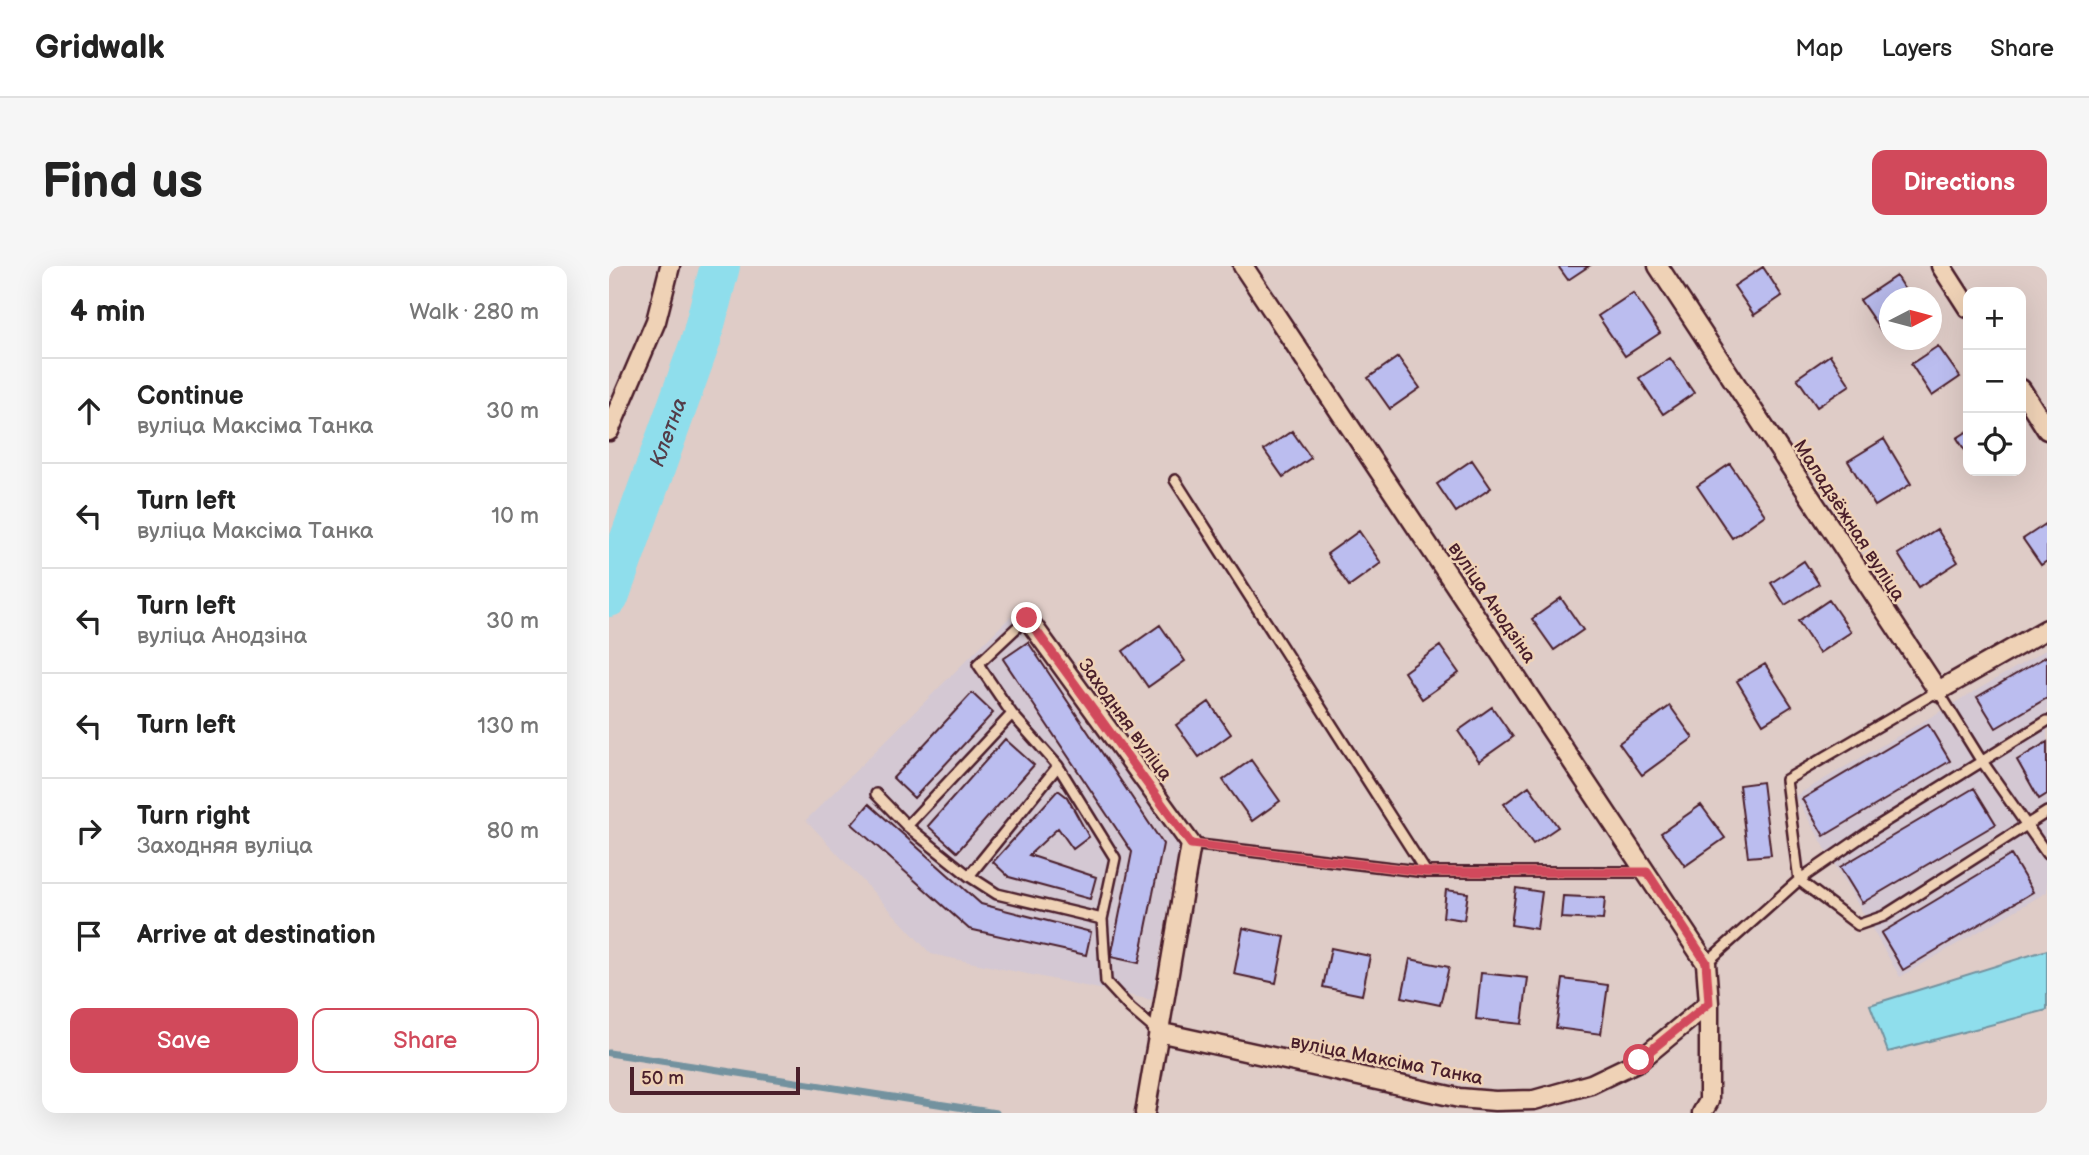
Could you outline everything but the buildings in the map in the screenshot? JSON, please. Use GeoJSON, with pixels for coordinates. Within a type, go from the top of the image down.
{"type":"FeatureCollection","features":[{"type":"Feature","properties":{"kind":"street"},"geometry":{"type":"LineString","coordinates":[[609,431],[656,321],[670,266]]}},
{"type":"Feature","properties":{"kind":"street","name":"вуліца Анодзіна"},"geometry":{"type":"LineString","coordinates":[[1243,266],[1706,962]]}},
{"type":"Feature","properties":{"kind":"street","name":"Маладзёжная вуліца"},"geometry":{"type":"LineString","coordinates":[[1658,266],[1938,691]]}},
{"type":"Feature","properties":{"kind":"street"},"geometry":{"type":"LineString","coordinates":[[1941,266],[1963,300]]}},
{"type":"Feature","properties":{"kind":"street"},"geometry":{"type":"LineString","coordinates":[[2026,397],[2047,430]]}},
{"type":"Feature","properties":{"kind":"street","name":"Заходняя вуліца"},"geometry":{"type":"LineString","coordinates":[[1027,618],[1191,844]]}},
{"type":"Feature","properties":{"kind":"street"},"geometry":{"type":"LineString","coordinates":[[1938,691],[2047,629]]}},
{"type":"Feature","properties":{"kind":"street"},"geometry":{"type":"LineString","coordinates":[[1145,1113],[1191,844]]}},
{"type":"Feature","properties":{"kind":"street"},"geometry":{"type":"LineString","coordinates":[[1702,1113],[1709,1101],[1709,1003],[1706,962]]}},
{"type":"Feature","properties":{"kind":"street","name":"вуліца Максіма Танка"},"geometry":{"type":"LineString","coordinates":[[1158,1032],[1459,1098],[1534,1100],[1591,1084],[1639,1060],[1709,1003]]}},
{"type":"Feature","properties":{"kind":"lane"},"geometry":{"type":"LineString","coordinates":[[1175,480],[1426,872]]}},
{"type":"Feature","properties":{"kind":"lane"},"geometry":{"type":"LineString","coordinates":[[1027,618],[978,664],[1011,714],[1058,766],[1115,858],[1102,919],[1106,982],[1130,1008],[1158,1032]]}},
{"type":"Feature","properties":{"kind":"lane"},"geometry":{"type":"LineString","coordinates":[[2047,813],[2028,825],[1884,916],[1858,925],[1799,880],[1786,780],[1938,691],[1982,761],[2028,825],[2047,854]]}},
{"type":"Feature","properties":{"kind":"lane"},"geometry":{"type":"LineString","coordinates":[[907,826],[1011,714]]}},
{"type":"Feature","properties":{"kind":"lane"},"geometry":{"type":"LineString","coordinates":[[1706,962],[1799,880],[1873,829],[2047,720]]}},
{"type":"Feature","properties":{"kind":"lane"},"geometry":{"type":"LineString","coordinates":[[969,876],[1058,766]]}},
{"type":"Feature","properties":{"kind":"lane"},"geometry":{"type":"LineString","coordinates":[[876,794],[907,826],[969,876],[997,894],[1102,919]]}},
{"type":"Feature","properties":{"kind":"lane"},"geometry":{"type":"LineString","coordinates":[[1191,844],[1426,872],[1647,872]]}},
{"type":"Feature","properties":{"kind":"shaded area"},"geometry":{"type":"Polygon","coordinates":[[[1010,617],[1179,846],[1152,1000],[931,954],[806,820],[1010,617]]]}},
{"type":"Feature","properties":{"kind":"shaded area"},"geometry":{"type":"Polygon","coordinates":[[[2047,649],[2047,892],[1900,977],[1795,796],[2047,649]]]}},
{"type":"Feature","properties":{"kind":"water"},"geometry":{"type":"Polygon","coordinates":[[[2047,950],[2047,1010],[1888,1052],[1870,1005],[2047,950]]]}},
{"type":"Feature","properties":{"kind":"waterway","name":"Клетна"},"geometry":{"type":"LineString","coordinates":[[609,597],[701,340],[720,266]]}},
{"type":"Feature","properties":{"kind":"waterway"},"geometry":{"type":"LineString","coordinates":[[609,1053],[996,1113]]}},
{"type":"Feature","properties":{"kind":"route"},"geometry":{"type":"LineString","coordinates":[[1027,618],[1191,844],[1426,872],[1647,872],[1706,962],[1709,1003],[1639,1060]]}}]}
